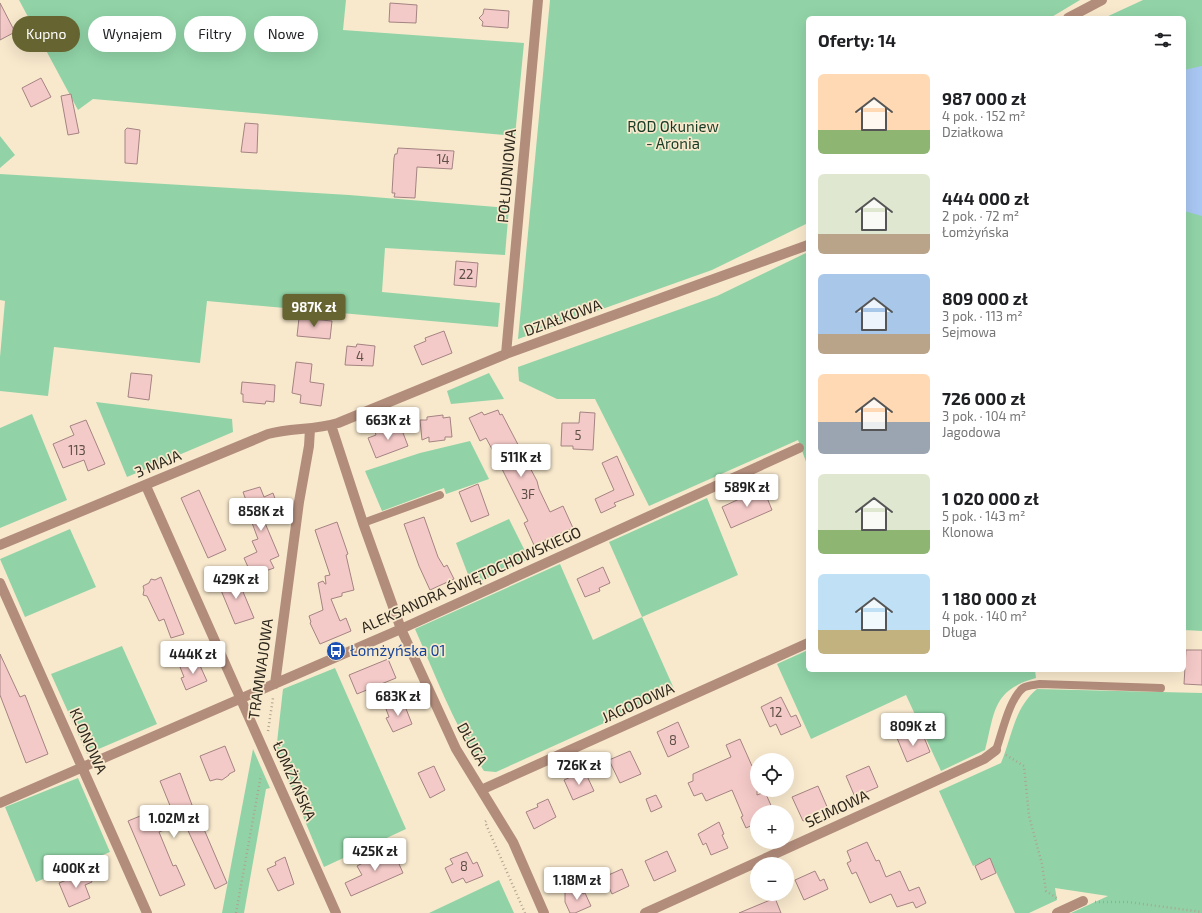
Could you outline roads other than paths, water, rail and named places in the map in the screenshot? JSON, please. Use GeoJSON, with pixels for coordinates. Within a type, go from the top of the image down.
{"type":"FeatureCollection","features":[{"type":"Feature","properties":{"kind":"street","name":"POŁUDNIOWA"},"geometry":{"type":"LineString","coordinates":[[506,354],[538,0]]}},
{"type":"Feature","properties":{"kind":"street"},"geometry":{"type":"LineString","coordinates":[[1072,16],[1102,0]]}},
{"type":"Feature","properties":{"kind":"street","name":"DZIAŁKOWA"},"geometry":{"type":"LineString","coordinates":[[331,425],[506,354],[806,246]]}},
{"type":"Feature","properties":{"kind":"street","name":"3 MAJA"},"geometry":{"type":"LineString","coordinates":[[0,545],[146,486],[268,434],[278,431],[310,429],[331,425]]}},
{"type":"Feature","properties":{"kind":"street","name":"DŁUGA"},"geometry":{"type":"LineString","coordinates":[[331,425],[401,629],[456,749],[513,842],[544,913]]}},
{"type":"Feature","properties":{"kind":"street","name":"TRAMWAJOWA"},"geometry":{"type":"LineString","coordinates":[[275,684],[299,502],[309,446],[310,429]]}},
{"type":"Feature","properties":{"kind":"street","name":"ALEKSANDRA ŚWIĘTOCHOWSKIEGO"},"geometry":{"type":"LineString","coordinates":[[0,803],[401,629],[798,448]]}},
{"type":"Feature","properties":{"kind":"street","name":"ŁOMŻYŃSKA"},"geometry":{"type":"LineString","coordinates":[[146,486],[336,913]]}},
{"type":"Feature","properties":{"kind":"street","name":"KLONOWA"},"geometry":{"type":"LineString","coordinates":[[0,583],[83,766],[147,913]]}},
{"type":"Feature","properties":{"kind":"street","name":"JAGODOWA"},"geometry":{"type":"LineString","coordinates":[[481,790],[806,644]]}},
{"type":"Feature","properties":{"kind":"street","name":"SEJMOWA"},"geometry":{"type":"LineString","coordinates":[[645,913],[984,759],[996,750]]}},
{"type":"Feature","properties":{"kind":"street"},"geometry":{"type":"LineString","coordinates":[[1057,913],[1083,901]]}},
{"type":"Feature","properties":{"kind":"lane"},"geometry":{"type":"LineString","coordinates":[[364,523],[440,495]]}},
{"type":"Feature","properties":{"kind":"lane"},"geometry":{"type":"LineString","coordinates":[[996,750],[1011,706],[1017,694],[1024,687],[1040,684],[1161,688]]}},
{"type":"Feature","properties":{"kind":"water"},"geometry":{"type":"Polygon","coordinates":[[[1202,66],[1202,216],[1186,212],[1186,70],[1202,66]]]}},
{"type":"Feature","properties":{"kind":"place","name":"Łomżyńska 01"},"geometry":{"type":"Point","coordinates":[336,651]}},
{"type":"Feature","properties":{"kind":"park label","name":"ROD Okuniew - Aronia"},"geometry":{"type":"Point","coordinates":[673,136]}}]}
